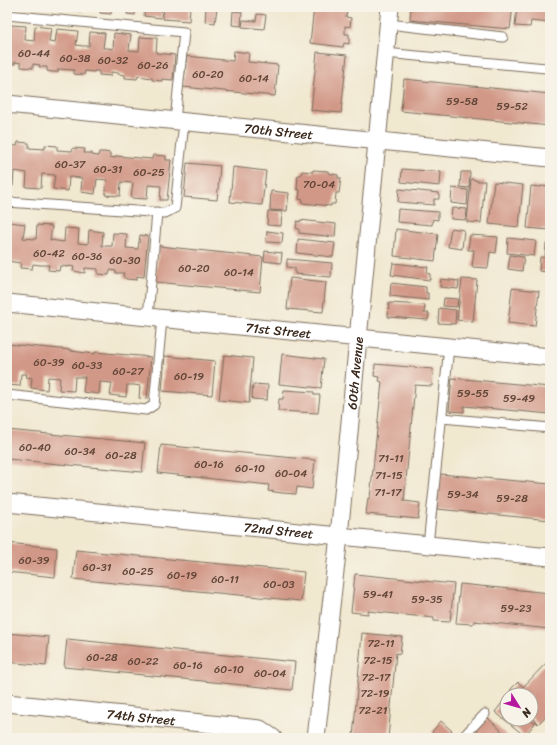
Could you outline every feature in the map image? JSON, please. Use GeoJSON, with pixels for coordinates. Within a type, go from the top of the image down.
{"type":"FeatureCollection","features":[{"type":"Feature","properties":{"kind":"street","name":"60th Avenue"},"geometry":{"type":"LineString","coordinates":[[316,738],[339,536],[390,7]]}},
{"type":"Feature","properties":{"kind":"street","name":"70th Street"},"geometry":{"type":"LineString","coordinates":[[7,104],[550,158]]}},
{"type":"Feature","properties":{"kind":"street","name":"71st Street"},"geometry":{"type":"LineString","coordinates":[[7,303],[550,357]]}},
{"type":"Feature","properties":{"kind":"street","name":"72nd Street"},"geometry":{"type":"LineString","coordinates":[[7,503],[550,557]]}},
{"type":"Feature","properties":{"kind":"street","name":"74th Street"},"geometry":{"type":"LineString","coordinates":[[7,703],[260,729],[273,738]]}},
{"type":"Feature","properties":{"kind":"lane"},"geometry":{"type":"LineString","coordinates":[[7,15],[184,32],[175,208],[165,213],[7,202]]}},
{"type":"Feature","properties":{"kind":"lane"},"geometry":{"type":"LineString","coordinates":[[388,24],[503,37]]}},
{"type":"Feature","properties":{"kind":"lane"},"geometry":{"type":"LineString","coordinates":[[385,53],[546,68]]}},
{"type":"Feature","properties":{"kind":"lane"},"geometry":{"type":"LineString","coordinates":[[7,395],[146,410],[154,404],[157,212]]}},
{"type":"Feature","properties":{"kind":"lane"},"geometry":{"type":"LineString","coordinates":[[428,545],[449,347]]}},
{"type":"Feature","properties":{"kind":"lane"},"geometry":{"type":"LineString","coordinates":[[442,418],[550,428]]}},
{"type":"Feature","properties":{"kind":"lane"},"geometry":{"type":"LineString","coordinates":[[462,738],[485,714]]}},
{"type":"Feature","properties":{"kind":"building"},"geometry":{"type":"Polygon","coordinates":[[[68,7],[83,7],[83,11],[68,9],[68,7]]]}},
{"type":"Feature","properties":{"kind":"building"},"geometry":{"type":"Polygon","coordinates":[[[101,7],[112,7],[111,14],[100,13],[101,7]]]}},
{"type":"Feature","properties":{"kind":"building"},"geometry":{"type":"Polygon","coordinates":[[[127,7],[136,7],[135,15],[127,14],[127,7]]]}},
{"type":"Feature","properties":{"kind":"building"},"geometry":{"type":"Polygon","coordinates":[[[145,7],[162,7],[161,18],[144,16],[145,7]]]}},
{"type":"Feature","properties":{"kind":"building"},"geometry":{"type":"Polygon","coordinates":[[[164,7],[190,7],[189,21],[163,19],[164,7]]]}},
{"type":"Feature","properties":{"kind":"building"},"geometry":{"type":"Polygon","coordinates":[[[206,7],[217,8],[215,23],[205,22],[206,7]]]}},
{"type":"Feature","properties":{"kind":"building"},"geometry":{"type":"Polygon","coordinates":[[[314,7],[352,7],[352,10],[347,10],[346,17],[351,18],[350,27],[345,26],[345,34],[349,34],[349,44],[344,43],[343,47],[310,43],[314,7]]]}},
{"type":"Feature","properties":{"kind":"building"},"geometry":{"type":"Polygon","coordinates":[[[411,7],[513,7],[510,29],[410,20],[411,7]]]}},
{"type":"Feature","properties":{"kind":"building"},"geometry":{"type":"Polygon","coordinates":[[[517,7],[550,7],[550,23],[531,21],[530,27],[515,26],[517,7]]]}},
{"type":"Feature","properties":{"kind":"building"},"geometry":{"type":"Polygon","coordinates":[[[233,11],[242,12],[241,26],[232,25],[233,11]]]}},
{"type":"Feature","properties":{"kind":"building"},"geometry":{"type":"Polygon","coordinates":[[[257,14],[266,15],[264,29],[242,27],[243,20],[256,21],[257,14]]]}},
{"type":"Feature","properties":{"kind":"building"},"geometry":{"type":"Polygon","coordinates":[[[11,25],[26,26],[25,40],[34,41],[35,26],[51,28],[49,42],[55,43],[57,29],[78,31],[76,45],[83,46],[89,46],[90,32],[105,33],[103,48],[113,49],[114,33],[131,35],[129,50],[139,51],[140,37],[157,38],[156,53],[175,55],[173,80],[152,80],[152,78],[138,76],[137,79],[125,78],[125,75],[111,72],[111,76],[99,75],[99,71],[85,71],[84,75],[74,74],[74,70],[58,69],[58,72],[52,72],[47,71],[47,67],[39,67],[40,65],[33,64],[33,68],[21,67],[21,63],[15,62],[15,64],[7,64],[7,38],[9,38],[11,25]]]}},
{"type":"Feature","properties":{"kind":"building"},"geometry":{"type":"Polygon","coordinates":[[[234,51],[249,53],[248,62],[278,65],[275,96],[183,87],[187,56],[233,61],[234,51]]]}},
{"type":"Feature","properties":{"kind":"building"},"geometry":{"type":"Polygon","coordinates":[[[317,52],[347,55],[341,113],[311,110],[317,52]]]}},
{"type":"Feature","properties":{"kind":"building"},"geometry":{"type":"Polygon","coordinates":[[[404,79],[550,94],[550,126],[401,111],[404,79]]]}},
{"type":"Feature","properties":{"kind":"building"},"geometry":{"type":"Polygon","coordinates":[[[18,142],[29,143],[29,148],[45,149],[45,145],[57,146],[57,150],[72,151],[73,148],[85,149],[84,153],[92,153],[92,155],[98,156],[99,152],[104,152],[110,153],[110,157],[115,158],[116,156],[152,159],[153,155],[166,156],[166,160],[171,160],[167,200],[160,200],[161,186],[148,185],[147,199],[131,198],[133,183],[121,182],[120,196],[105,195],[107,180],[97,179],[95,194],[81,192],[82,178],[69,177],[68,191],[53,189],[55,175],[42,174],[41,188],[26,187],[27,173],[14,171],[13,186],[7,185],[7,145],[17,146],[18,142]]]}},
{"type":"Feature","properties":{"kind":"building"},"geometry":{"type":"Polygon","coordinates":[[[187,163],[220,166],[217,200],[184,197],[187,163]]]}},
{"type":"Feature","properties":{"kind":"building"},"geometry":{"type":"Polygon","coordinates":[[[233,167],[266,171],[262,205],[230,202],[233,167]]]}},
{"type":"Feature","properties":{"kind":"building"},"geometry":{"type":"Polygon","coordinates":[[[402,169],[441,172],[440,186],[401,182],[402,169]]]}},
{"type":"Feature","properties":{"kind":"building"},"geometry":{"type":"Polygon","coordinates":[[[313,170],[328,171],[328,173],[338,175],[338,178],[341,178],[339,193],[336,193],[335,204],[331,204],[331,206],[302,203],[303,200],[299,199],[300,190],[297,189],[298,175],[301,175],[302,171],[313,172],[313,170]]]}},
{"type":"Feature","properties":{"kind":"building"},"geometry":{"type":"Polygon","coordinates":[[[461,172],[470,172],[469,188],[460,187],[461,172]]]}},
{"type":"Feature","properties":{"kind":"building"},"geometry":{"type":"Polygon","coordinates":[[[471,179],[476,181],[485,181],[481,223],[467,222],[471,179]]]}},
{"type":"Feature","properties":{"kind":"building"},"geometry":{"type":"Polygon","coordinates":[[[494,182],[523,185],[519,227],[489,224],[494,182]]]}},
{"type":"Feature","properties":{"kind":"building"},"geometry":{"type":"Polygon","coordinates":[[[531,186],[550,187],[550,230],[527,228],[531,186]]]}},
{"type":"Feature","properties":{"kind":"building"},"geometry":{"type":"Polygon","coordinates":[[[452,188],[468,190],[467,205],[451,203],[452,188]]]}},
{"type":"Feature","properties":{"kind":"building"},"geometry":{"type":"Polygon","coordinates":[[[399,189],[439,193],[439,199],[434,199],[434,205],[398,202],[399,189]]]}},
{"type":"Feature","properties":{"kind":"building"},"geometry":{"type":"Polygon","coordinates":[[[271,191],[289,193],[287,211],[270,210],[271,191]]]}},
{"type":"Feature","properties":{"kind":"building"},"geometry":{"type":"Polygon","coordinates":[[[452,208],[467,209],[466,220],[451,219],[452,208]]]}},
{"type":"Feature","properties":{"kind":"building"},"geometry":{"type":"Polygon","coordinates":[[[398,209],[438,212],[438,220],[433,219],[432,225],[397,222],[398,209]]]}},
{"type":"Feature","properties":{"kind":"building"},"geometry":{"type":"Polygon","coordinates":[[[268,211],[282,212],[281,226],[267,225],[268,211]]]}},
{"type":"Feature","properties":{"kind":"building"},"geometry":{"type":"Polygon","coordinates":[[[300,220],[336,224],[335,237],[299,233],[299,229],[296,228],[297,221],[300,222],[300,220]]]}},
{"type":"Feature","properties":{"kind":"building"},"geometry":{"type":"Polygon","coordinates":[[[9,222],[25,224],[23,238],[36,239],[37,225],[52,226],[50,240],[64,242],[65,228],[79,229],[78,243],[88,244],[89,230],[103,232],[102,246],[112,246],[113,233],[127,234],[126,248],[138,249],[140,235],[148,236],[144,277],[137,276],[137,280],[126,279],[123,276],[124,273],[116,273],[116,271],[110,270],[109,275],[98,274],[98,269],[85,268],[85,273],[73,271],[74,267],[69,266],[60,266],[59,271],[48,270],[49,265],[33,264],[32,269],[20,268],[21,263],[7,261],[7,236],[9,222]]]}},
{"type":"Feature","properties":{"kind":"building"},"geometry":{"type":"Polygon","coordinates":[[[451,228],[464,230],[462,249],[448,247],[451,228]]]}},
{"type":"Feature","properties":{"kind":"building"},"geometry":{"type":"Polygon","coordinates":[[[396,229],[438,234],[435,261],[394,256],[396,229]]]}},
{"type":"Feature","properties":{"kind":"building"},"geometry":{"type":"Polygon","coordinates":[[[267,231],[283,233],[282,243],[266,242],[267,231]]]}},
{"type":"Feature","properties":{"kind":"building"},"geometry":{"type":"Polygon","coordinates":[[[470,235],[498,237],[496,253],[490,252],[488,268],[472,267],[474,250],[468,250],[470,235]]]}},
{"type":"Feature","properties":{"kind":"building"},"geometry":{"type":"Polygon","coordinates":[[[508,238],[536,241],[534,256],[507,253],[508,238]]]}},
{"type":"Feature","properties":{"kind":"building"},"geometry":{"type":"Polygon","coordinates":[[[298,239],[335,243],[333,257],[297,253],[298,239]]]}},
{"type":"Feature","properties":{"kind":"building"},"geometry":{"type":"Polygon","coordinates":[[[546,243],[550,243],[550,257],[545,257],[546,243]]]}},
{"type":"Feature","properties":{"kind":"building"},"geometry":{"type":"Polygon","coordinates":[[[159,246],[263,257],[260,292],[155,282],[159,246]]]}},
{"type":"Feature","properties":{"kind":"building"},"geometry":{"type":"Polygon","coordinates":[[[265,251],[282,253],[281,263],[264,261],[265,251]]]}},
{"type":"Feature","properties":{"kind":"building"},"geometry":{"type":"Polygon","coordinates":[[[510,255],[524,257],[522,271],[508,269],[510,255]]]}},
{"type":"Feature","properties":{"kind":"building"},"geometry":{"type":"Polygon","coordinates":[[[540,257],[549,258],[547,272],[539,271],[540,257]]]}},
{"type":"Feature","properties":{"kind":"building"},"geometry":{"type":"Polygon","coordinates":[[[287,259],[332,263],[331,277],[295,274],[295,268],[287,267],[287,259]]]}},
{"type":"Feature","properties":{"kind":"building"},"geometry":{"type":"Polygon","coordinates":[[[393,263],[428,267],[427,273],[430,274],[430,280],[391,275],[393,263]]]}},
{"type":"Feature","properties":{"kind":"building"},"geometry":{"type":"Polygon","coordinates":[[[290,278],[326,282],[323,312],[287,309],[290,278]]]}},
{"type":"Feature","properties":{"kind":"building"},"geometry":{"type":"Polygon","coordinates":[[[441,279],[459,281],[458,289],[440,287],[441,279]]]}},
{"type":"Feature","properties":{"kind":"building"},"geometry":{"type":"Polygon","coordinates":[[[462,279],[477,280],[473,322],[457,320],[462,279]]]}},
{"type":"Feature","properties":{"kind":"building"},"geometry":{"type":"Polygon","coordinates":[[[391,283],[426,287],[428,300],[390,296],[391,283]]]}},
{"type":"Feature","properties":{"kind":"building"},"geometry":{"type":"Polygon","coordinates":[[[512,288],[539,291],[535,326],[508,323],[512,288]]]}},
{"type":"Feature","properties":{"kind":"building"},"geometry":{"type":"Polygon","coordinates":[[[444,298],[458,299],[457,307],[443,306],[444,298]]]}},
{"type":"Feature","properties":{"kind":"building"},"geometry":{"type":"Polygon","coordinates":[[[389,303],[425,305],[424,313],[429,313],[428,320],[388,317],[389,303]]]}},
{"type":"Feature","properties":{"kind":"building"},"geometry":{"type":"Polygon","coordinates":[[[439,308],[456,310],[455,324],[438,323],[439,308]]]}},
{"type":"Feature","properties":{"kind":"building"},"geometry":{"type":"Polygon","coordinates":[[[7,344],[71,350],[95,354],[95,352],[151,357],[147,399],[139,398],[140,386],[134,385],[127,385],[126,397],[110,395],[112,383],[100,382],[99,394],[83,392],[85,377],[75,377],[74,391],[59,390],[60,378],[48,377],[47,390],[31,388],[32,378],[26,377],[27,374],[21,374],[20,386],[7,385],[7,344]]]}},
{"type":"Feature","properties":{"kind":"building"},"geometry":{"type":"Polygon","coordinates":[[[282,354],[324,359],[321,388],[279,384],[282,354]]]}},
{"type":"Feature","properties":{"kind":"building"},"geometry":{"type":"Polygon","coordinates":[[[224,355],[253,358],[249,403],[219,400],[224,355]]]}},
{"type":"Feature","properties":{"kind":"building"},"geometry":{"type":"Polygon","coordinates":[[[165,356],[215,361],[212,395],[162,391],[165,356]]]}},
{"type":"Feature","properties":{"kind":"building"},"geometry":{"type":"Polygon","coordinates":[[[375,364],[433,369],[432,386],[415,385],[404,501],[420,503],[418,519],[366,514],[368,498],[370,498],[382,382],[379,381],[380,377],[374,376],[375,364]]]}},
{"type":"Feature","properties":{"kind":"building"},"geometry":{"type":"Polygon","coordinates":[[[452,378],[550,387],[550,414],[464,406],[464,412],[449,411],[452,378]]]}},
{"type":"Feature","properties":{"kind":"building"},"geometry":{"type":"Polygon","coordinates":[[[253,384],[268,385],[267,400],[252,399],[253,384]]]}},
{"type":"Feature","properties":{"kind":"building"},"geometry":{"type":"Polygon","coordinates":[[[284,390],[314,392],[314,395],[320,395],[318,413],[278,411],[279,399],[283,399],[284,390]]]}},
{"type":"Feature","properties":{"kind":"building"},"geometry":{"type":"Polygon","coordinates":[[[7,430],[145,443],[142,472],[7,459],[7,430]]]}},
{"type":"Feature","properties":{"kind":"building"},"geometry":{"type":"Polygon","coordinates":[[[161,445],[315,460],[312,489],[297,487],[296,494],[282,493],[268,491],[269,485],[158,473],[161,445]]]}},
{"type":"Feature","properties":{"kind":"building"},"geometry":{"type":"Polygon","coordinates":[[[440,474],[550,484],[550,520],[437,509],[440,474]]]}},
{"type":"Feature","properties":{"kind":"building"},"geometry":{"type":"Polygon","coordinates":[[[7,543],[57,548],[55,577],[7,572],[7,543]]]}},
{"type":"Feature","properties":{"kind":"building"},"geometry":{"type":"Polygon","coordinates":[[[76,550],[304,572],[301,601],[73,579],[76,550]]]}},
{"type":"Feature","properties":{"kind":"building"},"geometry":{"type":"Polygon","coordinates":[[[355,574],[454,584],[450,622],[434,621],[434,618],[368,611],[368,614],[351,612],[355,574]]]}},
{"type":"Feature","properties":{"kind":"building"},"geometry":{"type":"Polygon","coordinates":[[[460,584],[550,593],[550,629],[474,621],[473,624],[456,623],[460,584]]]}},
{"type":"Feature","properties":{"kind":"building"},"geometry":{"type":"Polygon","coordinates":[[[7,633],[49,637],[46,666],[7,662],[7,633]]]}},
{"type":"Feature","properties":{"kind":"building"},"geometry":{"type":"Polygon","coordinates":[[[362,633],[402,637],[400,654],[396,653],[388,738],[353,738],[362,633]]]}},
{"type":"Feature","properties":{"kind":"building"},"geometry":{"type":"Polygon","coordinates":[[[67,639],[295,662],[292,690],[64,667],[67,639]]]}},
{"type":"Feature","properties":{"kind":"building"},"geometry":{"type":"Polygon","coordinates":[[[550,659],[550,712],[539,723],[539,687],[523,687],[550,659]]]}},
{"type":"Feature","properties":{"kind":"building"},"geometry":{"type":"Polygon","coordinates":[[[518,682],[523,687],[513,687],[518,682]]]}},
{"type":"Feature","properties":{"kind":"building"},"geometry":{"type":"Polygon","coordinates":[[[499,707],[499,715],[495,712],[499,707]]]}},
{"type":"Feature","properties":{"kind":"building"},"geometry":{"type":"Polygon","coordinates":[[[488,718],[509,738],[472,738],[478,732],[476,730],[488,718]]]}},
{"type":"Feature","properties":{"kind":"building"},"geometry":{"type":"Polygon","coordinates":[[[441,721],[452,731],[446,738],[438,738],[432,732],[441,721]]]}},
{"type":"Feature","properties":{"kind":"building"},"geometry":{"type":"Polygon","coordinates":[[[514,727],[532,727],[525,736],[514,727]]]}}]}
